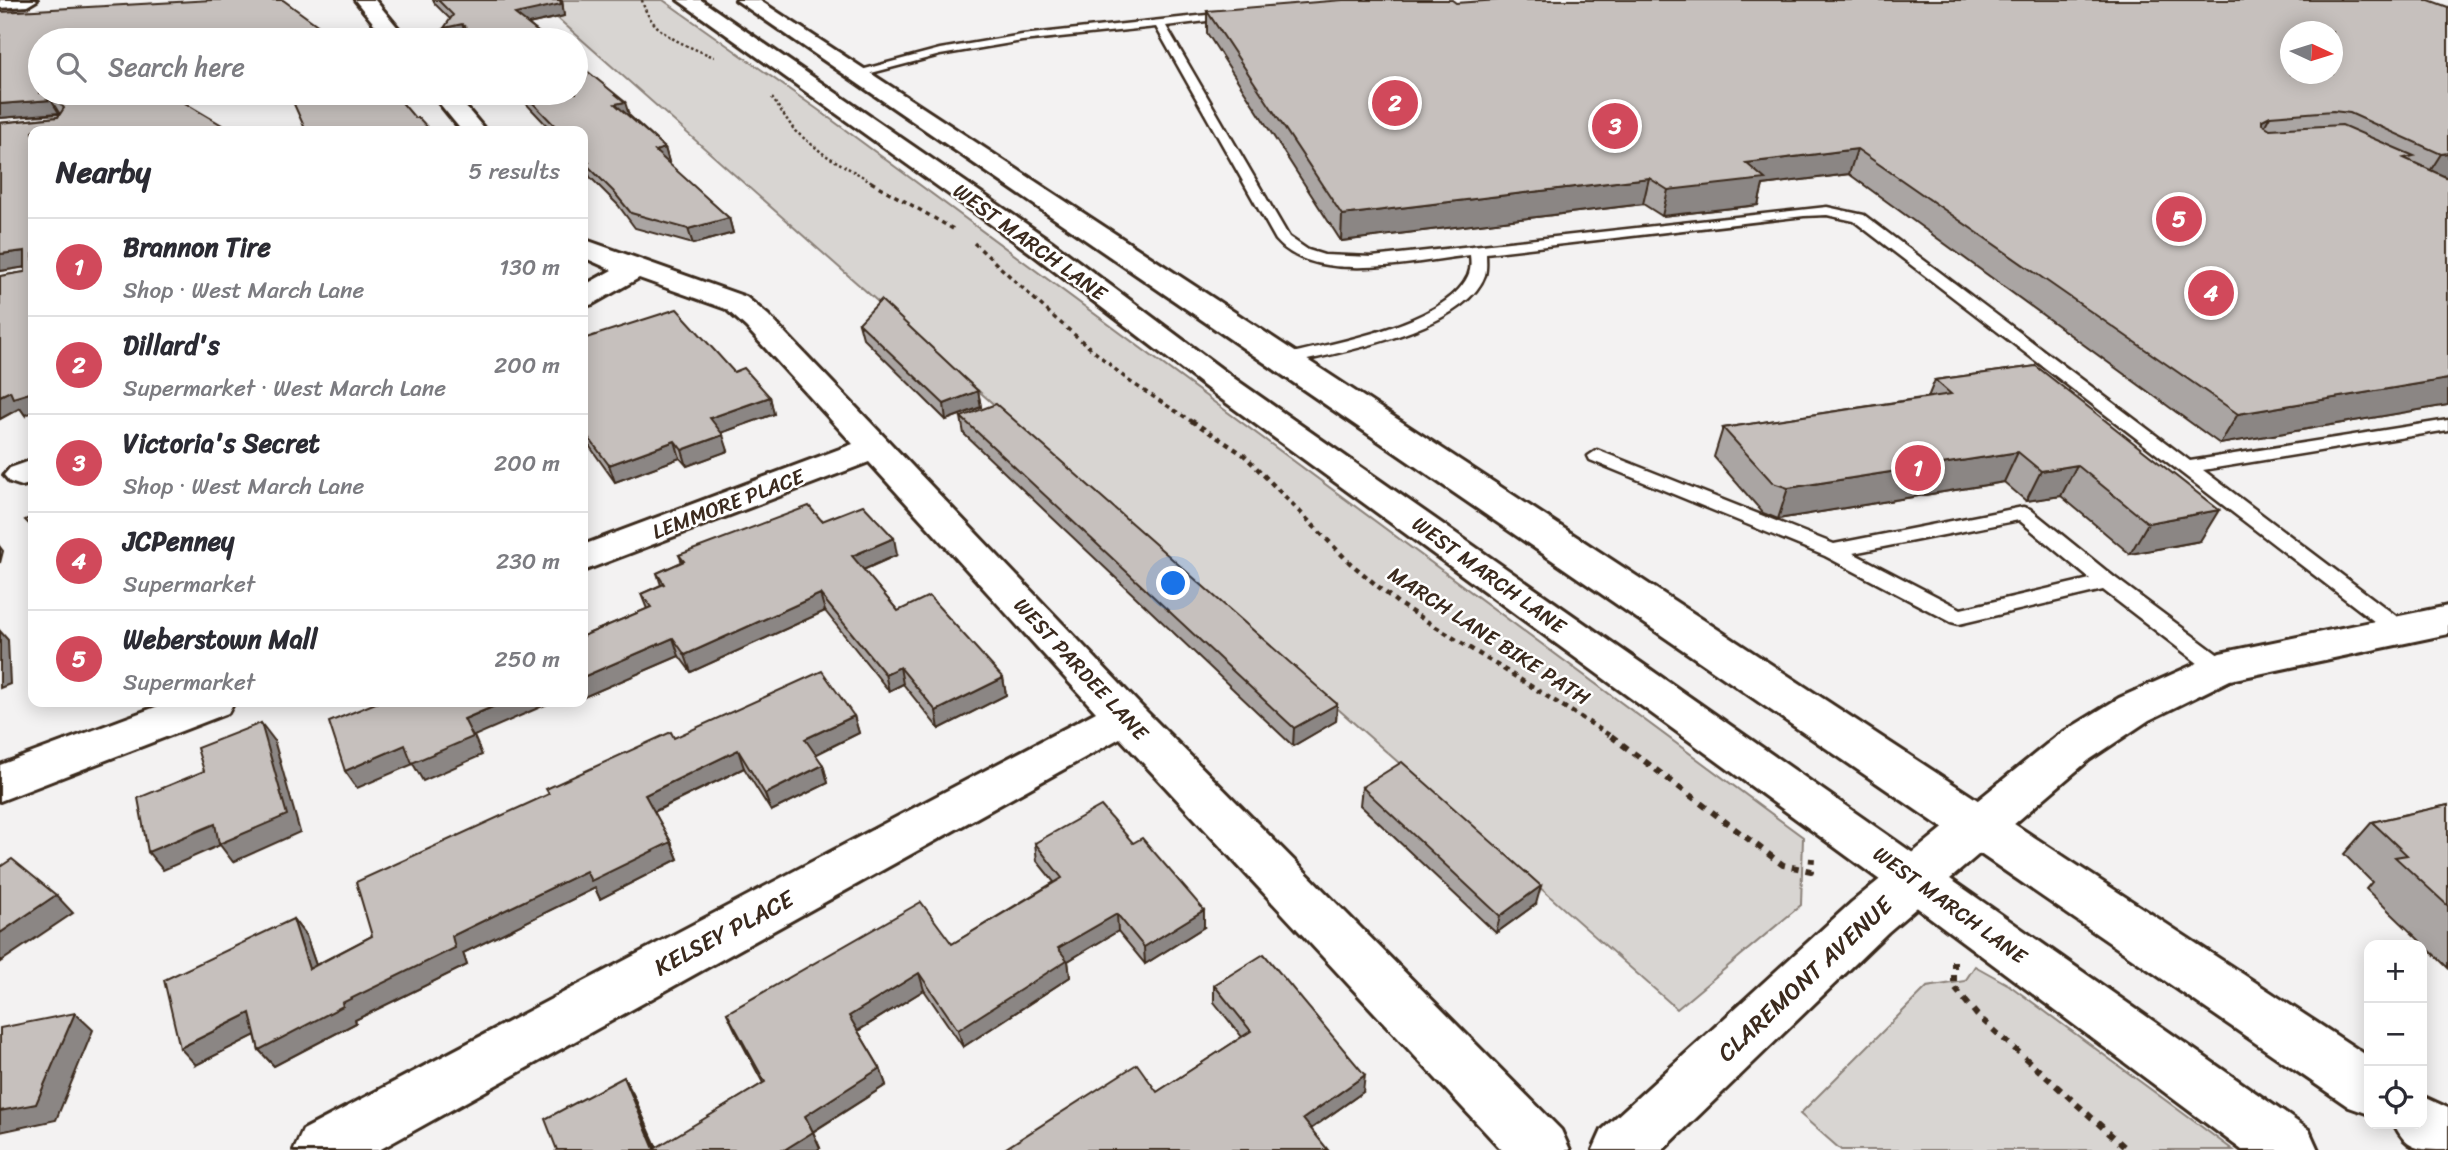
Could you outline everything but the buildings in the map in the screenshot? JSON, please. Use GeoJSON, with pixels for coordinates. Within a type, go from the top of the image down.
{"type":"FeatureCollection","features":[{"type":"Feature","properties":{"kind":"main road"},"geometry":{"type":"LineString","coordinates":[[365,0],[388,28]]}},
{"type":"Feature","properties":{"kind":"main road","name":"WEST MARCH LANE"},"geometry":{"type":"LineString","coordinates":[[688,0],[1041,247],[1224,386],[2289,1150]]}},
{"type":"Feature","properties":{"kind":"main road","name":"WEST MARCH LANE"},"geometry":{"type":"LineString","coordinates":[[746,0],[2364,1084]]}},
{"type":"Feature","properties":{"kind":"main road"},"geometry":{"type":"LineString","coordinates":[[0,2],[14,13],[47,13]]}},
{"type":"Feature","properties":{"kind":"main road"},"geometry":{"type":"LineString","coordinates":[[452,105],[470,126]]}},
{"type":"Feature","properties":{"kind":"main road","name":"WEST PARDEE LANE"},"geometry":{"type":"LineString","coordinates":[[588,249],[736,303],[757,321],[1125,716],[1541,1150]]}},
{"type":"Feature","properties":{"kind":"main road"},"geometry":{"type":"LineString","coordinates":[[588,295],[636,268]]}},
{"type":"Feature","properties":{"kind":"main road","name":"LEMMORE PLACE"},"geometry":{"type":"LineString","coordinates":[[588,557],[874,448]]}},
{"type":"Feature","properties":{"kind":"main road","name":"CLAREMONT AVENUE"},"geometry":{"type":"LineString","coordinates":[[1622,1150],[1870,917],[1979,824],[2083,742],[2134,709],[2220,668],[2448,620]]}},
{"type":"Feature","properties":{"kind":"main road"},"geometry":{"type":"LineString","coordinates":[[0,783],[200,707]]}},
{"type":"Feature","properties":{"kind":"main road","name":"KELSEY PLACE"},"geometry":{"type":"LineString","coordinates":[[323,1150],[1125,716]]}},
{"type":"Feature","properties":{"kind":"main road"},"geometry":{"type":"LineString","coordinates":[[2427,1126],[2448,1141]]}},
{"type":"Feature","properties":{"kind":"lane"},"geometry":{"type":"LineString","coordinates":[[856,73],[940,52],[1022,38],[1244,14],[1234,0]]}},
{"type":"Feature","properties":{"kind":"lane"},"geometry":{"type":"LineString","coordinates":[[1158,23],[1283,240],[1312,259],[1343,263],[1372,262],[1804,212],[1843,213],[1870,225],[2400,630]]}},
{"type":"Feature","properties":{"kind":"lane"},"geometry":{"type":"LineString","coordinates":[[1285,360],[1420,323],[1459,299],[1465,292],[1477,276],[1478,250]]}},
{"type":"Feature","properties":{"kind":"lane"},"geometry":{"type":"LineString","coordinates":[[2188,467],[2448,425]]}},
{"type":"Feature","properties":{"kind":"lane"},"geometry":{"type":"LineString","coordinates":[[1597,456],[1832,551],[1959,617],[2107,582]]}},
{"type":"Feature","properties":{"kind":"lane"},"geometry":{"type":"LineString","coordinates":[[1832,551],[2023,513],[2107,582],[2220,668]]}},
{"type":"Feature","properties":{"kind":"path"},"geometry":{"type":"LineString","coordinates":[[642,0],[648,19],[660,29],[679,42],[721,60]]}},
{"type":"Feature","properties":{"kind":"path","name":"MARCH LANE BIKE PATH"},"geometry":{"type":"LineString","coordinates":[[770,95],[795,131],[825,155],[965,236],[1129,381],[1244,455],[1349,562],[1399,604],[1614,738],[1783,865],[1811,871],[1812,856]]}},
{"type":"Feature","properties":{"kind":"path"},"geometry":{"type":"LineString","coordinates":[[1954,960],[1954,988],[1977,1015],[2128,1150]]}},
{"type":"Feature","properties":{"kind":"shaded area"},"geometry":{"type":"Polygon","coordinates":[[[537,0],[663,0],[817,109],[1803,837],[1801,905],[1677,1009],[588,45],[588,28],[569,28],[537,0]]]}},
{"type":"Feature","properties":{"kind":"shaded area"},"geometry":{"type":"Polygon","coordinates":[[[1975,966],[2009,985],[2233,1150],[1841,1150],[1800,1114],[1927,987],[1965,981],[1975,966]]]}},
{"type":"Feature","properties":{"kind":"place","name":"Dillard's"},"geometry":{"type":"Point","coordinates":[1395,103]}},
{"type":"Feature","properties":{"kind":"place","name":"Victoria's Secret"},"geometry":{"type":"Point","coordinates":[1615,126]}},
{"type":"Feature","properties":{"kind":"place","name":"Weberstown Mall"},"geometry":{"type":"Point","coordinates":[2179,219]}},
{"type":"Feature","properties":{"kind":"place","name":"JCPenney"},"geometry":{"type":"Point","coordinates":[2211,293]}},
{"type":"Feature","properties":{"kind":"place","name":"Brannon Tire"},"geometry":{"type":"Point","coordinates":[1918,468]}}]}
